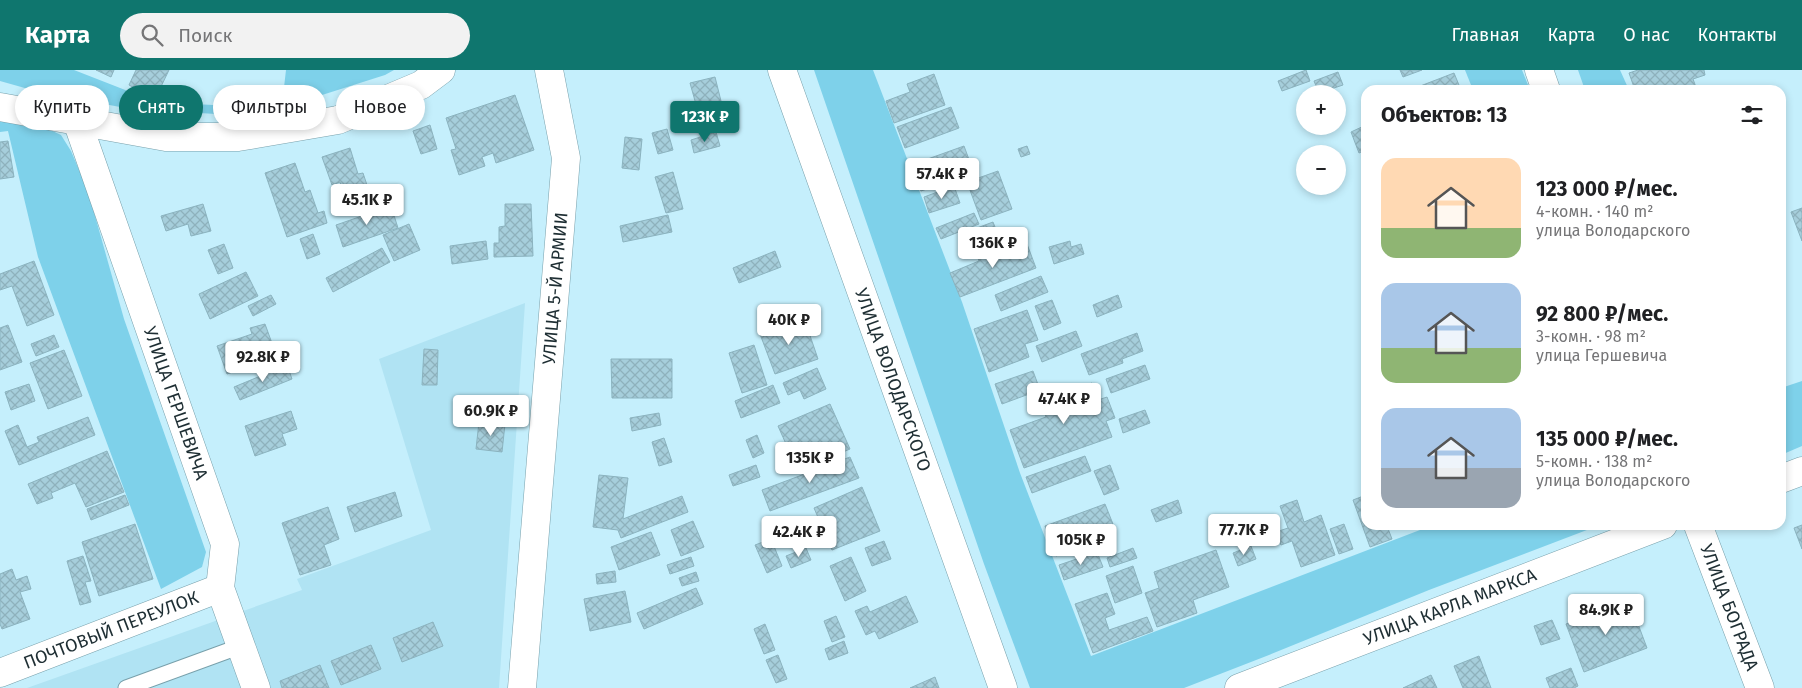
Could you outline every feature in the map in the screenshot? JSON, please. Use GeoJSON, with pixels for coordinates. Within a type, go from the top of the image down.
{"type":"FeatureCollection","features":[{"type":"Feature","properties":{"kind":"street"},"geometry":{"type":"LineString","coordinates":[[109,126],[166,137],[238,136],[338,120],[421,85],[441,70]]}},
{"type":"Feature","properties":{"kind":"street","name":"УЛИЦА 5-Й АРМИИ"},"geometry":{"type":"LineString","coordinates":[[522,688],[566,158],[550,70]]}},
{"type":"Feature","properties":{"kind":"street","name":"УЛИЦА ВОЛОДАРСКОГО"},"geometry":{"type":"LineString","coordinates":[[782,70],[1002,688]]}},
{"type":"Feature","properties":{"kind":"street"},"geometry":{"type":"LineString","coordinates":[[1539,70],[1544,85]]}},
{"type":"Feature","properties":{"kind":"street"},"geometry":{"type":"LineString","coordinates":[[0,107],[15,110]]}},
{"type":"Feature","properties":{"kind":"street","name":"УЛИЦА ГЕРШЕВИЧА"},"geometry":{"type":"LineString","coordinates":[[81,130],[226,544],[220,588],[256,688]]}},
{"type":"Feature","properties":{"kind":"street"},"geometry":{"type":"LineString","coordinates":[[1786,477],[1802,471]]}},
{"type":"Feature","properties":{"kind":"street","name":"УЛИЦА КАРЛА МАРКСА"},"geometry":{"type":"LineString","coordinates":[[1238,688],[1650,530]]}},
{"type":"Feature","properties":{"kind":"street","name":"УЛИЦА БОГРАДА"},"geometry":{"type":"LineString","coordinates":[[1700,530],[1760,688]]}},
{"type":"Feature","properties":{"kind":"street","name":"ПОЧТОВЫЙ ПЕРЕУЛОК"},"geometry":{"type":"LineString","coordinates":[[0,673],[220,588]]}},
{"type":"Feature","properties":{"kind":"lane"},"geometry":{"type":"LineString","coordinates":[[126,688],[241,646]]}},
{"type":"Feature","properties":{"kind":"shaded area"},"geometry":{"type":"Polygon","coordinates":[[[0,70],[74,70],[119,88],[119,107],[109,105],[109,85],[15,85],[0,81],[0,70]]]}},
{"type":"Feature","properties":{"kind":"shaded area"},"geometry":{"type":"Polygon","coordinates":[[[286,70],[394,70],[385,75],[354,85],[336,85],[336,91],[326,94],[326,85],[284,85],[286,70]]]}},
{"type":"Feature","properties":{"kind":"shaded area"},"geometry":{"type":"Polygon","coordinates":[[[814,70],[873,70],[962,302],[1020,473],[1091,656],[1420,530],[1587,530],[1429,590],[1184,688],[1030,688],[984,564],[814,70]]]}},
{"type":"Feature","properties":{"kind":"shaded area"},"geometry":{"type":"Polygon","coordinates":[[[1465,70],[1522,70],[1528,85],[1471,85],[1465,70]]]}},
{"type":"Feature","properties":{"kind":"shaded area"},"geometry":{"type":"Polygon","coordinates":[[[1578,70],[1620,70],[1627,85],[1583,85],[1578,70]]]}},
{"type":"Feature","properties":{"kind":"shaded area"},"geometry":{"type":"Polygon","coordinates":[[[203,104],[213,105],[213,114],[203,113],[203,104]]]}},
{"type":"Feature","properties":{"kind":"shaded area"},"geometry":{"type":"Polygon","coordinates":[[[0,116],[15,120],[15,130],[50,130],[61,135],[71,151],[88,191],[124,319],[206,552],[202,567],[161,589],[38,257],[8,131],[0,132],[0,116]]]}},
{"type":"Feature","properties":{"kind":"shaded area"},"geometry":{"type":"Polygon","coordinates":[[[525,303],[499,688],[27,688],[302,590],[297,579],[431,530],[379,359],[525,303]]]}},
{"type":"Feature","properties":{"kind":"shaded area"},"geometry":{"type":"Polygon","coordinates":[[[1802,381],[1802,446],[1786,453],[1786,386],[1802,381]]]}},
{"type":"Feature","properties":{"kind":"building"},"geometry":{"type":"Polygon","coordinates":[[[96,70],[114,70],[111,77],[96,70]]]}},
{"type":"Feature","properties":{"kind":"building"},"geometry":{"type":"Polygon","coordinates":[[[136,70],[169,70],[162,85],[129,85],[136,70]]]}},
{"type":"Feature","properties":{"kind":"building"},"geometry":{"type":"Polygon","coordinates":[[[1306,70],[1310,81],[1282,91],[1278,81],[1306,70]]]}},
{"type":"Feature","properties":{"kind":"building"},"geometry":{"type":"Polygon","coordinates":[[[1400,70],[1422,70],[1403,77],[1400,70]]]}},
{"type":"Feature","properties":{"kind":"building"},"geometry":{"type":"Polygon","coordinates":[[[1638,70],[1704,70],[1705,75],[1693,79],[1695,85],[1633,85],[1629,73],[1638,70]]]}},
{"type":"Feature","properties":{"kind":"building"},"geometry":{"type":"Polygon","coordinates":[[[1338,72],[1343,85],[1316,85],[1314,81],[1338,72]]]}},
{"type":"Feature","properties":{"kind":"building"},"geometry":{"type":"Polygon","coordinates":[[[1454,73],[1459,85],[1423,85],[1454,73]]]}},
{"type":"Feature","properties":{"kind":"building"},"geometry":{"type":"Polygon","coordinates":[[[934,74],[945,105],[894,123],[886,101],[910,92],[907,84],[934,74]]]}},
{"type":"Feature","properties":{"kind":"building"},"geometry":{"type":"Polygon","coordinates":[[[715,77],[721,101],[697,108],[690,83],[715,77]]]}},
{"type":"Feature","properties":{"kind":"building"},"geometry":{"type":"Polygon","coordinates":[[[515,95],[534,150],[496,163],[493,153],[482,157],[485,166],[459,175],[451,150],[456,149],[446,118],[515,95]]]}},
{"type":"Feature","properties":{"kind":"building"},"geometry":{"type":"Polygon","coordinates":[[[951,107],[959,128],[905,148],[897,127],[951,107]]]}},
{"type":"Feature","properties":{"kind":"building"},"geometry":{"type":"Polygon","coordinates":[[[430,125],[437,149],[421,154],[413,131],[425,130],[425,127],[430,125]]]}},
{"type":"Feature","properties":{"kind":"building"},"geometry":{"type":"Polygon","coordinates":[[[1361,127],[1361,152],[1359,153],[1351,132],[1361,127]]]}},
{"type":"Feature","properties":{"kind":"building"},"geometry":{"type":"Polygon","coordinates":[[[667,129],[673,150],[658,154],[652,133],[667,129]]]}},
{"type":"Feature","properties":{"kind":"building"},"geometry":{"type":"Polygon","coordinates":[[[716,132],[720,146],[694,153],[691,140],[716,132]]]}},
{"type":"Feature","properties":{"kind":"building"},"geometry":{"type":"Polygon","coordinates":[[[625,137],[642,139],[639,170],[622,168],[625,137]]]}},
{"type":"Feature","properties":{"kind":"building"},"geometry":{"type":"Polygon","coordinates":[[[8,141],[14,177],[0,179],[0,142],[8,141]]]}},
{"type":"Feature","properties":{"kind":"building"},"geometry":{"type":"Polygon","coordinates":[[[964,146],[974,173],[921,191],[911,165],[964,146]]]}},
{"type":"Feature","properties":{"kind":"building"},"geometry":{"type":"Polygon","coordinates":[[[1027,146],[1030,154],[1021,157],[1018,149],[1027,146]]]}},
{"type":"Feature","properties":{"kind":"building"},"geometry":{"type":"Polygon","coordinates":[[[350,148],[358,174],[363,173],[369,191],[345,199],[340,182],[332,185],[322,157],[350,148]]]}},
{"type":"Feature","properties":{"kind":"building"},"geometry":{"type":"Polygon","coordinates":[[[295,163],[305,192],[310,190],[318,213],[324,211],[327,223],[287,237],[265,173],[295,163]]]}},
{"type":"Feature","properties":{"kind":"building"},"geometry":{"type":"Polygon","coordinates":[[[998,171],[1012,209],[981,220],[967,182],[998,171]]]}},
{"type":"Feature","properties":{"kind":"building"},"geometry":{"type":"Polygon","coordinates":[[[673,172],[683,209],[666,213],[655,177],[673,172]]]}},
{"type":"Feature","properties":{"kind":"building"},"geometry":{"type":"Polygon","coordinates":[[[954,186],[960,203],[929,213],[924,197],[954,186]]]}},
{"type":"Feature","properties":{"kind":"building"},"geometry":{"type":"Polygon","coordinates":[[[203,204],[211,231],[191,236],[188,224],[166,231],[161,216],[203,204]]]}},
{"type":"Feature","properties":{"kind":"building"},"geometry":{"type":"Polygon","coordinates":[[[505,204],[531,204],[533,256],[494,257],[494,243],[499,243],[499,227],[505,226],[505,204]]]}},
{"type":"Feature","properties":{"kind":"building"},"geometry":{"type":"Polygon","coordinates":[[[391,206],[398,228],[343,247],[336,225],[391,206]]]}},
{"type":"Feature","properties":{"kind":"building"},"geometry":{"type":"Polygon","coordinates":[[[1802,208],[1802,241],[1791,212],[1802,208]]]}},
{"type":"Feature","properties":{"kind":"building"},"geometry":{"type":"Polygon","coordinates":[[[974,213],[979,224],[941,239],[936,228],[974,213]]]}},
{"type":"Feature","properties":{"kind":"building"},"geometry":{"type":"Polygon","coordinates":[[[668,215],[672,232],[623,242],[620,226],[668,215]]]}},
{"type":"Feature","properties":{"kind":"building"},"geometry":{"type":"Polygon","coordinates":[[[993,222],[997,232],[965,245],[961,234],[993,222]]]}},
{"type":"Feature","properties":{"kind":"building"},"geometry":{"type":"Polygon","coordinates":[[[409,224],[420,250],[394,261],[383,235],[409,224]]]}},
{"type":"Feature","properties":{"kind":"building"},"geometry":{"type":"Polygon","coordinates":[[[313,234],[320,254],[307,259],[300,239],[313,234]]]}},
{"type":"Feature","properties":{"kind":"building"},"geometry":{"type":"Polygon","coordinates":[[[486,241],[488,259],[452,264],[450,246],[486,241]]]}},
{"type":"Feature","properties":{"kind":"building"},"geometry":{"type":"Polygon","coordinates":[[[1070,241],[1071,247],[1081,244],[1084,254],[1054,264],[1049,247],[1070,241]]]}},
{"type":"Feature","properties":{"kind":"building"},"geometry":{"type":"Polygon","coordinates":[[[224,244],[233,268],[218,274],[208,250],[224,244]]]}},
{"type":"Feature","properties":{"kind":"building"},"geometry":{"type":"Polygon","coordinates":[[[1027,244],[1036,268],[960,297],[950,273],[979,261],[976,253],[990,248],[993,256],[1027,244]]]}},
{"type":"Feature","properties":{"kind":"building"},"geometry":{"type":"Polygon","coordinates":[[[382,248],[390,262],[333,292],[326,278],[382,248]]]}},
{"type":"Feature","properties":{"kind":"building"},"geometry":{"type":"Polygon","coordinates":[[[775,251],[781,267],[739,283],[733,268],[775,251]]]}},
{"type":"Feature","properties":{"kind":"building"},"geometry":{"type":"Polygon","coordinates":[[[34,261],[54,315],[27,326],[12,286],[0,290],[0,274],[34,261]]]}},
{"type":"Feature","properties":{"kind":"building"},"geometry":{"type":"Polygon","coordinates":[[[246,272],[258,296],[210,319],[199,294],[246,272]]]}},
{"type":"Feature","properties":{"kind":"building"},"geometry":{"type":"Polygon","coordinates":[[[1041,276],[1048,292],[1001,311],[995,295],[1041,276]]]}},
{"type":"Feature","properties":{"kind":"building"},"geometry":{"type":"Polygon","coordinates":[[[271,295],[276,304],[253,316],[248,306],[271,295]]]}},
{"type":"Feature","properties":{"kind":"building"},"geometry":{"type":"Polygon","coordinates":[[[1118,295],[1122,307],[1097,317],[1093,305],[1118,295]]]}},
{"type":"Feature","properties":{"kind":"building"},"geometry":{"type":"Polygon","coordinates":[[[1052,300],[1061,323],[1044,330],[1035,306],[1052,300]]]}},
{"type":"Feature","properties":{"kind":"building"},"geometry":{"type":"Polygon","coordinates":[[[1027,310],[1038,340],[1025,344],[1029,357],[989,372],[974,329],[1027,310]]]}},
{"type":"Feature","properties":{"kind":"building"},"geometry":{"type":"Polygon","coordinates":[[[804,318],[818,359],[775,374],[760,334],[804,318]]]}},
{"type":"Feature","properties":{"kind":"building"},"geometry":{"type":"Polygon","coordinates":[[[265,324],[273,346],[253,353],[257,364],[227,374],[217,346],[252,334],[250,328],[265,324]]]}},
{"type":"Feature","properties":{"kind":"building"},"geometry":{"type":"Polygon","coordinates":[[[8,325],[22,362],[0,370],[0,328],[8,325]]]}},
{"type":"Feature","properties":{"kind":"building"},"geometry":{"type":"Polygon","coordinates":[[[1076,331],[1082,346],[1042,362],[1036,346],[1076,331]]]}},
{"type":"Feature","properties":{"kind":"building"},"geometry":{"type":"Polygon","coordinates":[[[1137,333],[1143,351],[1122,359],[1123,363],[1089,375],[1081,354],[1137,333]]]}},
{"type":"Feature","properties":{"kind":"building"},"geometry":{"type":"Polygon","coordinates":[[[54,335],[59,347],[36,356],[31,344],[54,335]]]}},
{"type":"Feature","properties":{"kind":"building"},"geometry":{"type":"Polygon","coordinates":[[[754,345],[767,385],[742,393],[729,353],[754,345]]]}},
{"type":"Feature","properties":{"kind":"building"},"geometry":{"type":"Polygon","coordinates":[[[424,349],[438,350],[437,385],[422,385],[424,349]]]}},
{"type":"Feature","properties":{"kind":"building"},"geometry":{"type":"Polygon","coordinates":[[[64,350],[82,396],[48,409],[30,363],[64,350]]]}},
{"type":"Feature","properties":{"kind":"building"},"geometry":{"type":"Polygon","coordinates":[[[611,359],[672,359],[672,398],[612,398],[611,359]]]}},
{"type":"Feature","properties":{"kind":"building"},"geometry":{"type":"Polygon","coordinates":[[[287,365],[292,379],[240,400],[234,387],[287,365]]]}},
{"type":"Feature","properties":{"kind":"building"},"geometry":{"type":"Polygon","coordinates":[[[1145,365],[1150,379],[1111,393],[1106,379],[1145,365]]]}},
{"type":"Feature","properties":{"kind":"building"},"geometry":{"type":"Polygon","coordinates":[[[817,368],[826,389],[804,399],[800,390],[788,395],[783,383],[817,368]]]}},
{"type":"Feature","properties":{"kind":"building"},"geometry":{"type":"Polygon","coordinates":[[[1033,371],[1040,390],[1002,404],[995,384],[1033,371]]]}},
{"type":"Feature","properties":{"kind":"building"},"geometry":{"type":"Polygon","coordinates":[[[1092,383],[1098,400],[1107,397],[1115,418],[1106,421],[1112,437],[1024,468],[1010,430],[1046,417],[1038,394],[1059,387],[1062,394],[1092,383]]]}},
{"type":"Feature","properties":{"kind":"building"},"geometry":{"type":"Polygon","coordinates":[[[29,384],[35,401],[11,410],[5,392],[29,384]]]}},
{"type":"Feature","properties":{"kind":"building"},"geometry":{"type":"Polygon","coordinates":[[[773,385],[780,403],[741,418],[735,401],[773,385]]]}},
{"type":"Feature","properties":{"kind":"building"},"geometry":{"type":"Polygon","coordinates":[[[830,404],[850,449],[798,471],[778,426],[830,404]]]}},
{"type":"Feature","properties":{"kind":"building"},"geometry":{"type":"Polygon","coordinates":[[[1145,410],[1150,423],[1123,433],[1119,419],[1145,410]]]}},
{"type":"Feature","properties":{"kind":"building"},"geometry":{"type":"Polygon","coordinates":[[[291,411],[297,429],[282,434],[286,445],[255,456],[245,426],[291,411]]]}},
{"type":"Feature","properties":{"kind":"building"},"geometry":{"type":"Polygon","coordinates":[[[659,413],[661,425],[632,431],[630,418],[659,413]]]}},
{"type":"Feature","properties":{"kind":"building"},"geometry":{"type":"Polygon","coordinates":[[[88,417],[95,435],[19,465],[5,431],[18,425],[27,447],[39,442],[37,437],[88,417]]]}},
{"type":"Feature","properties":{"kind":"building"},"geometry":{"type":"Polygon","coordinates":[[[479,422],[505,424],[502,452],[476,449],[479,422]]]}},
{"type":"Feature","properties":{"kind":"building"},"geometry":{"type":"Polygon","coordinates":[[[757,435],[764,453],[753,458],[746,440],[757,435]]]}},
{"type":"Feature","properties":{"kind":"building"},"geometry":{"type":"Polygon","coordinates":[[[664,438],[672,462],[659,466],[652,442],[664,438]]]}},
{"type":"Feature","properties":{"kind":"building"},"geometry":{"type":"Polygon","coordinates":[[[107,451],[124,492],[86,507],[75,483],[51,493],[53,498],[37,504],[28,484],[107,451]]]}},
{"type":"Feature","properties":{"kind":"building"},"geometry":{"type":"Polygon","coordinates":[[[1085,456],[1091,471],[1032,493],[1026,477],[1085,456]]]}},
{"type":"Feature","properties":{"kind":"building"},"geometry":{"type":"Polygon","coordinates":[[[850,457],[859,478],[770,511],[762,490],[850,457]]]}},
{"type":"Feature","properties":{"kind":"building"},"geometry":{"type":"Polygon","coordinates":[[[756,465],[760,477],[733,486],[729,475],[756,465]]]}},
{"type":"Feature","properties":{"kind":"building"},"geometry":{"type":"Polygon","coordinates":[[[1110,465],[1119,489],[1104,495],[1094,471],[1110,465]]]}},
{"type":"Feature","properties":{"kind":"building"},"geometry":{"type":"Polygon","coordinates":[[[599,475],[628,478],[623,519],[682,496],[688,512],[621,538],[618,530],[593,527],[599,475]]]}},
{"type":"Feature","properties":{"kind":"building"},"geometry":{"type":"Polygon","coordinates":[[[862,487],[880,531],[832,550],[814,508],[862,487]]]}},
{"type":"Feature","properties":{"kind":"building"},"geometry":{"type":"Polygon","coordinates":[[[395,492],[402,516],[355,532],[347,507],[395,492]]]}},
{"type":"Feature","properties":{"kind":"building"},"geometry":{"type":"Polygon","coordinates":[[[125,495],[129,505],[91,520],[87,509],[125,495]]]}},
{"type":"Feature","properties":{"kind":"building"},"geometry":{"type":"Polygon","coordinates":[[[1361,497],[1361,522],[1353,500],[1361,497]]]}},
{"type":"Feature","properties":{"kind":"building"},"geometry":{"type":"Polygon","coordinates":[[[1178,500],[1182,513],[1156,522],[1151,510],[1178,500]]]}},
{"type":"Feature","properties":{"kind":"building"},"geometry":{"type":"Polygon","coordinates":[[[1297,500],[1304,522],[1321,515],[1335,555],[1301,567],[1292,541],[1281,545],[1276,532],[1288,528],[1280,506],[1297,500]]]}},
{"type":"Feature","properties":{"kind":"building"},"geometry":{"type":"Polygon","coordinates":[[[1105,504],[1113,524],[1097,530],[1100,539],[1056,556],[1045,526],[1105,504]]]}},
{"type":"Feature","properties":{"kind":"building"},"geometry":{"type":"Polygon","coordinates":[[[328,507],[339,539],[324,545],[331,565],[300,575],[282,523],[328,507]]]}},
{"type":"Feature","properties":{"kind":"building"},"geometry":{"type":"Polygon","coordinates":[[[693,521],[704,547],[681,556],[671,530],[693,521]]]}},
{"type":"Feature","properties":{"kind":"building"},"geometry":{"type":"Polygon","coordinates":[[[135,524],[153,579],[99,596],[82,542],[135,524]]]}},
{"type":"Feature","properties":{"kind":"building"},"geometry":{"type":"Polygon","coordinates":[[[1344,524],[1353,549],[1339,554],[1330,529],[1344,524]]]}},
{"type":"Feature","properties":{"kind":"building"},"geometry":{"type":"Polygon","coordinates":[[[1802,525],[1802,549],[1794,528],[1802,525]]]}},
{"type":"Feature","properties":{"kind":"building"},"geometry":{"type":"Polygon","coordinates":[[[1364,530],[1389,530],[1392,539],[1370,547],[1364,530]]]}},
{"type":"Feature","properties":{"kind":"building"},"geometry":{"type":"Polygon","coordinates":[[[651,532],[660,555],[619,570],[611,547],[651,532]]]}},
{"type":"Feature","properties":{"kind":"building"},"geometry":{"type":"Polygon","coordinates":[[[771,539],[782,566],[767,573],[755,545],[771,539]]]}},
{"type":"Feature","properties":{"kind":"building"},"geometry":{"type":"Polygon","coordinates":[[[884,541],[891,559],[872,566],[865,548],[884,541]]]}},
{"type":"Feature","properties":{"kind":"building"},"geometry":{"type":"Polygon","coordinates":[[[1251,546],[1256,559],[1238,566],[1233,553],[1251,546]]]}},
{"type":"Feature","properties":{"kind":"building"},"geometry":{"type":"Polygon","coordinates":[[[806,548],[811,560],[791,568],[786,556],[806,548]]]}},
{"type":"Feature","properties":{"kind":"building"},"geometry":{"type":"Polygon","coordinates":[[[1133,548],[1137,558],[1110,567],[1107,558],[1133,548]]]}},
{"type":"Feature","properties":{"kind":"building"},"geometry":{"type":"Polygon","coordinates":[[[1216,550],[1229,587],[1193,600],[1197,613],[1157,627],[1145,593],[1159,588],[1154,572],[1216,550]]]}},
{"type":"Feature","properties":{"kind":"building"},"geometry":{"type":"Polygon","coordinates":[[[1097,552],[1103,567],[1064,580],[1059,565],[1097,552]]]}},
{"type":"Feature","properties":{"kind":"building"},"geometry":{"type":"Polygon","coordinates":[[[83,556],[91,581],[85,582],[91,602],[80,605],[67,561],[83,556]]]}},
{"type":"Feature","properties":{"kind":"building"},"geometry":{"type":"Polygon","coordinates":[[[691,557],[694,566],[670,574],[667,565],[691,557]]]}},
{"type":"Feature","properties":{"kind":"building"},"geometry":{"type":"Polygon","coordinates":[[[851,557],[866,591],[845,601],[830,566],[851,557]]]}},
{"type":"Feature","properties":{"kind":"building"},"geometry":{"type":"Polygon","coordinates":[[[1133,566],[1142,593],[1115,603],[1106,576],[1133,566]]]}},
{"type":"Feature","properties":{"kind":"building"},"geometry":{"type":"Polygon","coordinates":[[[12,569],[16,580],[27,576],[31,589],[20,592],[30,619],[2,629],[0,624],[0,574],[12,569]]]}},
{"type":"Feature","properties":{"kind":"building"},"geometry":{"type":"Polygon","coordinates":[[[615,571],[616,582],[597,584],[596,574],[615,571]]]}},
{"type":"Feature","properties":{"kind":"building"},"geometry":{"type":"Polygon","coordinates":[[[696,572],[699,581],[682,586],[679,578],[696,572]]]}},
{"type":"Feature","properties":{"kind":"building"},"geometry":{"type":"Polygon","coordinates":[[[696,588],[703,604],[644,629],[637,613],[696,588]]]}},
{"type":"Feature","properties":{"kind":"building"},"geometry":{"type":"Polygon","coordinates":[[[625,591],[631,622],[590,631],[584,599],[625,591]]]}},
{"type":"Feature","properties":{"kind":"building"},"geometry":{"type":"Polygon","coordinates":[[[1107,593],[1115,614],[1105,618],[1109,630],[1147,617],[1153,631],[1093,653],[1075,604],[1107,593]]]}},
{"type":"Feature","properties":{"kind":"building"},"geometry":{"type":"Polygon","coordinates":[[[906,596],[918,622],[879,639],[875,631],[866,635],[855,611],[867,606],[870,612],[906,596]]]}},
{"type":"Feature","properties":{"kind":"building"},"geometry":{"type":"Polygon","coordinates":[[[1629,600],[1647,648],[1584,672],[1566,624],[1629,600]]]}},
{"type":"Feature","properties":{"kind":"building"},"geometry":{"type":"Polygon","coordinates":[[[836,616],[845,637],[832,642],[824,621],[836,616]]]}},
{"type":"Feature","properties":{"kind":"building"},"geometry":{"type":"Polygon","coordinates":[[[1552,620],[1560,639],[1541,645],[1534,626],[1552,620]]]}},
{"type":"Feature","properties":{"kind":"building"},"geometry":{"type":"Polygon","coordinates":[[[433,622],[443,646],[402,662],[393,638],[433,622]]]}},
{"type":"Feature","properties":{"kind":"building"},"geometry":{"type":"Polygon","coordinates":[[[765,624],[775,650],[764,654],[754,629],[765,624]]]}},
{"type":"Feature","properties":{"kind":"building"},"geometry":{"type":"Polygon","coordinates":[[[844,641],[848,653],[829,660],[825,649],[844,641]]]}},
{"type":"Feature","properties":{"kind":"building"},"geometry":{"type":"Polygon","coordinates":[[[371,645],[381,669],[341,685],[331,661],[371,645]]]}},
{"type":"Feature","properties":{"kind":"building"},"geometry":{"type":"Polygon","coordinates":[[[778,655],[787,679],[776,683],[766,660],[778,655]]]}},
{"type":"Feature","properties":{"kind":"building"},"geometry":{"type":"Polygon","coordinates":[[[1479,656],[1491,688],[1463,688],[1454,666],[1479,656]]]}},
{"type":"Feature","properties":{"kind":"building"},"geometry":{"type":"Polygon","coordinates":[[[320,665],[329,688],[282,688],[280,681],[320,665]]]}},
{"type":"Feature","properties":{"kind":"building"},"geometry":{"type":"Polygon","coordinates":[[[1571,668],[1578,686],[1574,688],[1550,688],[1546,678],[1571,668]]]}},
{"type":"Feature","properties":{"kind":"building"},"geometry":{"type":"Polygon","coordinates":[[[1431,675],[1437,688],[1403,688],[1431,675]]]}},
{"type":"Feature","properties":{"kind":"building"},"geometry":{"type":"Polygon","coordinates":[[[935,677],[939,688],[910,688],[935,677]]]}}]}
